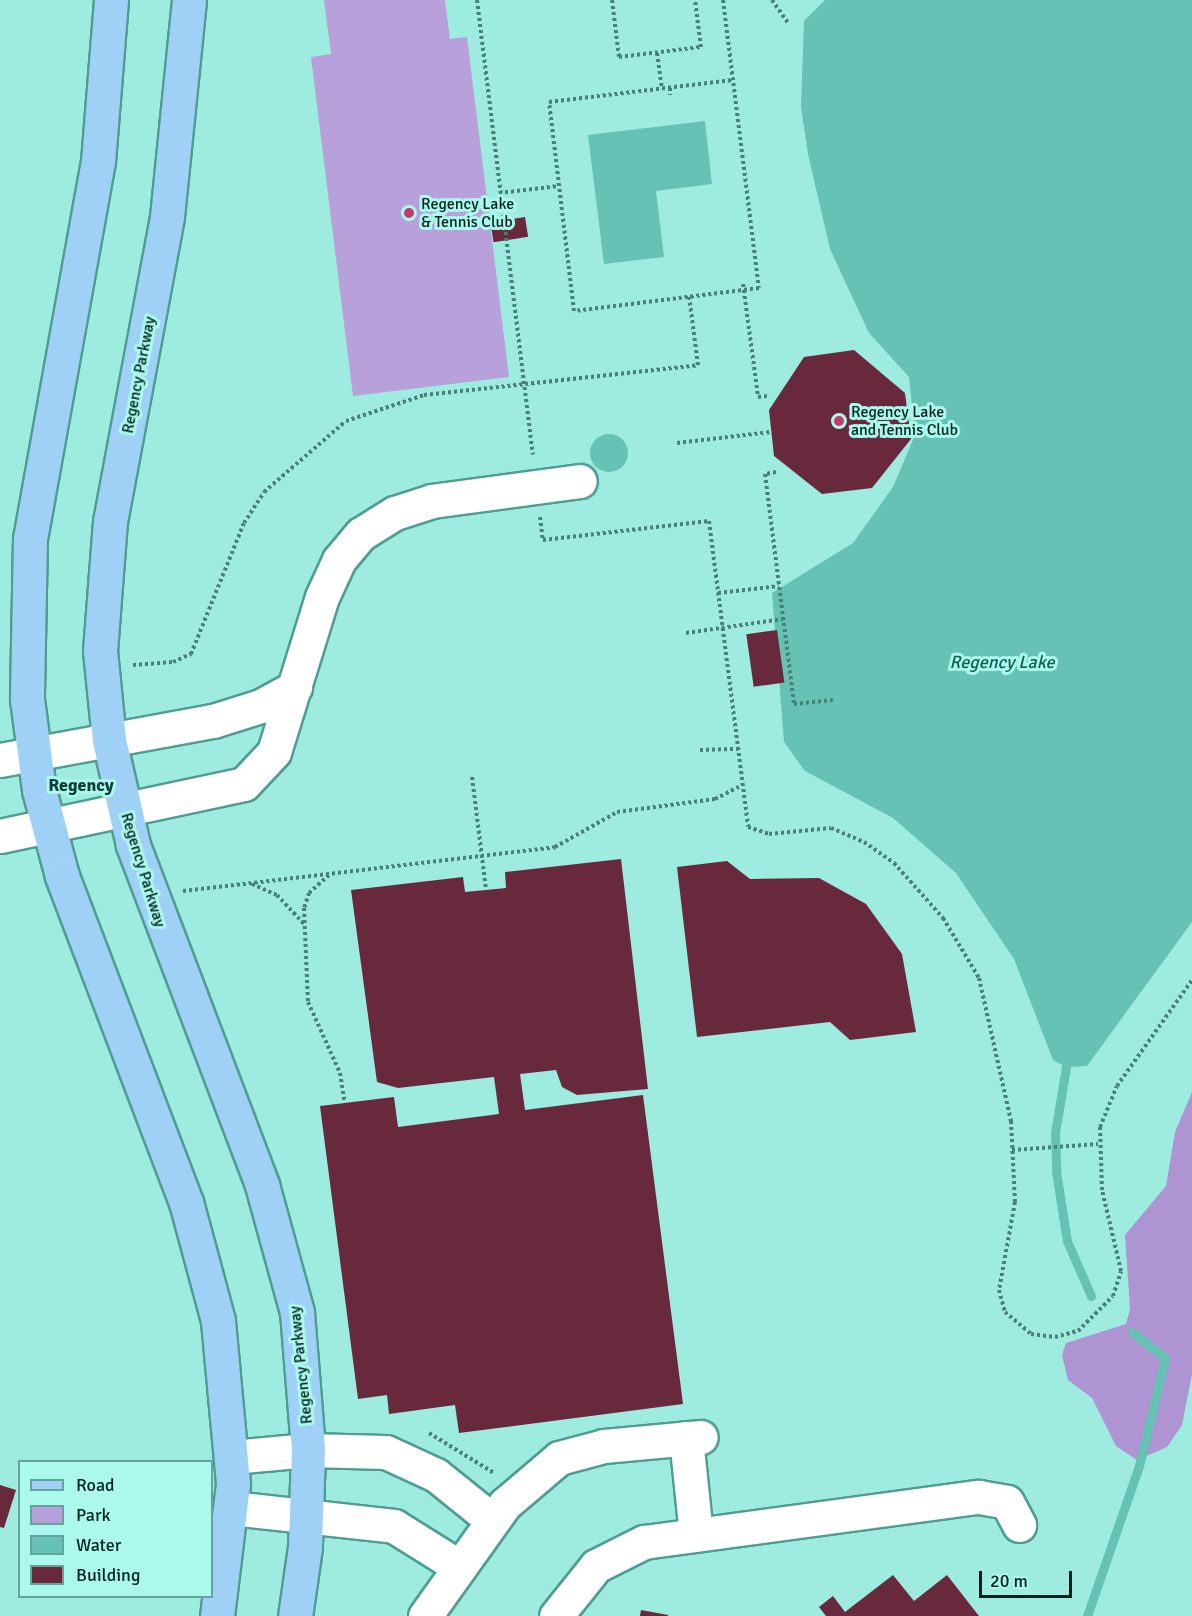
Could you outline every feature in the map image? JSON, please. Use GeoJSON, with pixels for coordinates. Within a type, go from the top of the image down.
{"type":"FeatureCollection","features":[{"type":"Feature","properties":{"kind":"main road"},"geometry":{"type":"LineString","coordinates":[[111,0],[98,161],[30,538],[24,644],[33,754],[48,828],[197,1236],[223,1350],[232,1457],[232,1508],[217,1616]]}},
{"type":"Feature","properties":{"kind":"main road","name":"Regency Parkway"},"geometry":{"type":"LineString","coordinates":[[189,0],[165,228],[105,561],[100,651],[109,740],[123,810],[162,934],[280,1238],[301,1334],[308,1450],[307,1514],[295,1616]]}},
{"type":"Feature","properties":{"kind":"street"},"geometry":{"type":"LineString","coordinates":[[0,836],[222,791],[251,780],[274,752],[329,579],[361,534],[414,506],[580,481]]}},
{"type":"Feature","properties":{"kind":"street"},"geometry":{"type":"LineString","coordinates":[[0,760],[230,716],[295,687]]}},
{"type":"Feature","properties":{"kind":"street"},"geometry":{"type":"LineString","coordinates":[[425,1616],[492,1520],[525,1484],[567,1454],[694,1438],[696,1534]]}},
{"type":"Feature","properties":{"kind":"street"},"geometry":{"type":"LineString","coordinates":[[232,1457],[308,1450],[370,1450],[410,1459],[492,1520]]}},
{"type":"Feature","properties":{"kind":"street"},"geometry":{"type":"LineString","coordinates":[[556,1616],[613,1553],[696,1534],[979,1497],[1007,1502],[1019,1525]]}},
{"type":"Feature","properties":{"kind":"street"},"geometry":{"type":"LineString","coordinates":[[232,1508],[307,1514],[394,1526],[458,1566]]}},
{"type":"Feature","properties":{"kind":"path"},"geometry":{"type":"LineString","coordinates":[[477,0],[543,540],[709,521],[745,820],[752,832],[824,827],[847,832],[894,863],[943,918],[988,1003],[1012,1150],[1014,1202],[999,1271],[1002,1304],[1018,1327],[1055,1337],[1088,1324],[1119,1282],[1098,1144],[1117,1086],[1192,980]]}},
{"type":"Feature","properties":{"kind":"path"},"geometry":{"type":"LineString","coordinates":[[612,0],[619,57],[700,47],[695,0]]}},
{"type":"Feature","properties":{"kind":"path"},"geometry":{"type":"LineString","coordinates":[[723,0],[733,80],[759,288],[574,311],[549,102],[733,80]]}},
{"type":"Feature","properties":{"kind":"path"},"geometry":{"type":"LineString","coordinates":[[772,0],[789,24]]}},
{"type":"Feature","properties":{"kind":"path"},"geometry":{"type":"LineString","coordinates":[[657,53],[662,88]]}},
{"type":"Feature","properties":{"kind":"path"},"geometry":{"type":"LineString","coordinates":[[670,88],[670,95]]}},
{"type":"Feature","properties":{"kind":"path"},"geometry":{"type":"LineString","coordinates":[[499,194],[559,186]]}},
{"type":"Feature","properties":{"kind":"path"},"geometry":{"type":"LineString","coordinates":[[743,284],[758,397],[767,396]]}},
{"type":"Feature","properties":{"kind":"path"},"geometry":{"type":"LineString","coordinates":[[136,665],[173,662],[199,644],[244,523],[264,492],[317,441],[346,421],[388,404],[524,384],[698,366],[689,296]]}},
{"type":"Feature","properties":{"kind":"path"},"geometry":{"type":"LineString","coordinates":[[677,443],[771,432]]}},
{"type":"Feature","properties":{"kind":"path"},"geometry":{"type":"LineString","coordinates":[[776,471],[765,474],[794,704],[833,700]]}},
{"type":"Feature","properties":{"kind":"path"},"geometry":{"type":"LineString","coordinates":[[718,593],[779,586]]}},
{"type":"Feature","properties":{"kind":"path"},"geometry":{"type":"LineString","coordinates":[[686,633],[783,619]]}},
{"type":"Feature","properties":{"kind":"path"},"geometry":{"type":"LineString","coordinates":[[700,750],[738,749]]}},
{"type":"Feature","properties":{"kind":"path"},"geometry":{"type":"LineString","coordinates":[[472,777],[486,890]]}},
{"type":"Feature","properties":{"kind":"path"},"geometry":{"type":"LineString","coordinates":[[183,891],[555,848],[617,812],[715,799],[742,785]]}},
{"type":"Feature","properties":{"kind":"path"},"geometry":{"type":"LineString","coordinates":[[330,874],[309,893],[304,924],[308,1002],[340,1073],[345,1103]]}},
{"type":"Feature","properties":{"kind":"path"},"geometry":{"type":"LineString","coordinates":[[252,883],[277,895],[304,924]]}},
{"type":"Feature","properties":{"kind":"path"},"geometry":{"type":"LineString","coordinates":[[1012,1150],[1098,1144]]}},
{"type":"Feature","properties":{"kind":"green space","name":"Regency Lake & Tennis Club"},"geometry":{"type":"Polygon","coordinates":[[[324,0],[445,0],[450,39],[467,37],[509,377],[353,396],[311,57],[331,54],[324,0]]]}},
{"type":"Feature","properties":{"kind":"shaded area"},"geometry":{"type":"Polygon","coordinates":[[[1192,1092],[1192,1374],[1182,1425],[1167,1447],[1137,1460],[1116,1446],[1092,1398],[1068,1380],[1062,1355],[1066,1343],[1126,1324],[1130,1309],[1125,1235],[1166,1186],[1175,1132],[1192,1092]]]}},
{"type":"Feature","properties":{"kind":"water","name":"Regency Lake"},"geometry":{"type":"Polygon","coordinates":[[[825,0],[1192,0],[1192,922],[1087,1066],[1066,1067],[1053,1060],[1014,959],[956,873],[893,818],[805,771],[784,742],[772,593],[853,543],[893,487],[915,435],[909,377],[869,333],[830,249],[808,154],[801,107],[804,21],[825,0]]]}},
{"type":"Feature","properties":{"kind":"water"},"geometry":{"type":"Polygon","coordinates":[[[705,121],[712,184],[656,191],[664,257],[604,264],[588,135],[705,121]]]}},
{"type":"Feature","properties":{"kind":"water"},"geometry":{"type":"Polygon","coordinates":[[[609,434],[623,439],[628,453],[623,467],[609,472],[595,467],[590,453],[595,439],[609,434]]]}},
{"type":"Feature","properties":{"kind":"building"},"geometry":{"type":"Polygon","coordinates":[[[525,217],[528,237],[494,242],[490,222],[525,217]]]}},
{"type":"Feature","properties":{"kind":"building","name":"Regency Lake and Tennis Club"},"geometry":{"type":"Polygon","coordinates":[[[854,350],[905,393],[911,439],[872,488],[822,494],[774,456],[769,410],[804,357],[854,350]]]}},
{"type":"Feature","properties":{"kind":"building"},"geometry":{"type":"Polygon","coordinates":[[[777,630],[784,682],[754,687],[746,634],[777,630]]]}},
{"type":"Feature","properties":{"kind":"building"},"geometry":{"type":"Polygon","coordinates":[[[621,859],[648,1089],[577,1095],[562,1087],[556,1070],[520,1074],[525,1110],[643,1095],[683,1404],[459,1433],[455,1405],[389,1414],[387,1395],[358,1399],[320,1106],[394,1097],[398,1127],[499,1114],[494,1077],[398,1088],[377,1082],[351,890],[463,877],[465,892],[506,888],[505,872],[621,859]]]}},
{"type":"Feature","properties":{"kind":"building"},"geometry":{"type":"Polygon","coordinates":[[[727,861],[750,879],[819,878],[866,904],[902,954],[916,1032],[850,1040],[830,1022],[697,1037],[677,867],[727,861]]]}},
{"type":"Feature","properties":{"kind":"building"},"geometry":{"type":"Polygon","coordinates":[[[0,1485],[16,1490],[4,1528],[0,1527],[0,1485]]]}},
{"type":"Feature","properties":{"kind":"building"},"geometry":{"type":"Polygon","coordinates":[[[893,1575],[914,1601],[947,1575],[979,1616],[826,1616],[819,1607],[833,1596],[845,1612],[893,1575]]]}},
{"type":"Feature","properties":{"kind":"building"},"geometry":{"type":"Polygon","coordinates":[[[641,1610],[668,1615],[668,1616],[640,1616],[641,1610]]]}},
{"type":"Feature","properties":{"kind":"waterway"},"geometry":{"type":"LineString","coordinates":[[1066,1067],[1055,1133],[1056,1171],[1067,1241],[1091,1296]]}},
{"type":"Feature","properties":{"kind":"waterway"},"geometry":{"type":"LineString","coordinates":[[1087,1616],[1139,1466],[1165,1358],[1132,1332]]}},
{"type":"Feature","properties":{"kind":"place","name":"Regency Lake & Tennis Club"},"geometry":{"type":"Point","coordinates":[409,213]}},
{"type":"Feature","properties":{"kind":"place","name":"Regency Lake and Tennis Club"},"geometry":{"type":"Point","coordinates":[839,421]}},
{"type":"Feature","properties":{"kind":"district","name":"Regency"},"geometry":{"type":"Point","coordinates":[81,785]}}]}
